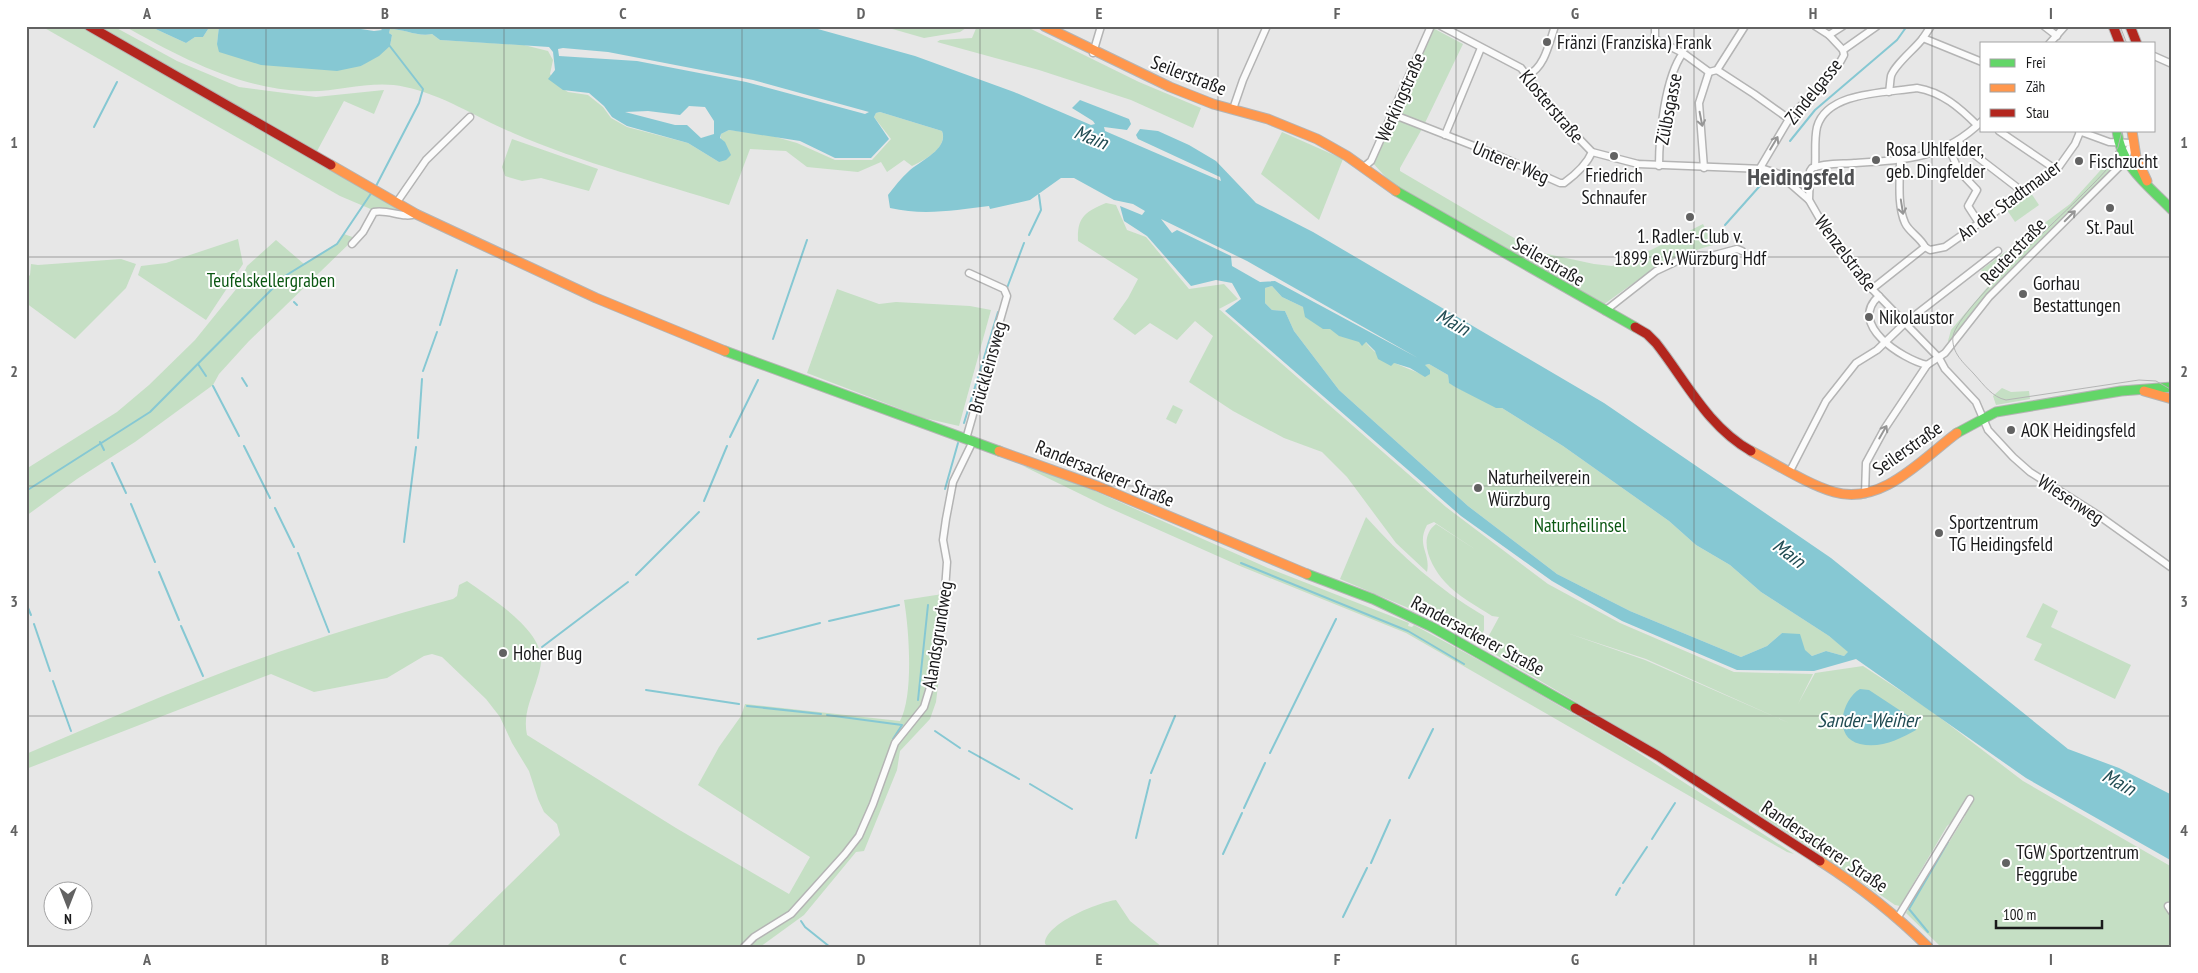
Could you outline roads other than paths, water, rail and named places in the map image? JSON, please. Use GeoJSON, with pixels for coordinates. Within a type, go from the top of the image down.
{"type":"FeatureCollection","features":[{"type":"Feature","properties":{"kind":"main road","name":"Randersackerer Straße"},"geometry":{"type":"LineString","coordinates":[[89,26],[416,214],[596,298],[694,340],[1097,486],[1306,574],[1373,599],[1432,627],[1490,658],[1658,756],[1854,883],[1898,917],[1928,947]]}},
{"type":"Feature","properties":{"kind":"main road","name":"Seilerstraße"},"geometry":{"type":"LineString","coordinates":[[1044,26],[1094,53],[1211,103],[1300,130],[1365,166],[1389,187],[1647,334],[1658,345],[1705,411],[1725,432],[1744,446],[1832,491],[1865,494],[1896,479],[1949,438],[1983,417],[1996,412],[2139,390],[2172,387]]}},
{"type":"Feature","properties":{"kind":"main road"},"geometry":{"type":"LineString","coordinates":[[2113,26],[2119,42]]}},
{"type":"Feature","properties":{"kind":"main road"},"geometry":{"type":"LineString","coordinates":[[2130,26],[2136,42]]}},
{"type":"Feature","properties":{"kind":"main road"},"geometry":{"type":"LineString","coordinates":[[2117,132],[2117,143],[2125,161],[2172,210]]}},
{"type":"Feature","properties":{"kind":"main road","name":"Reuterstraße"},"geometry":{"type":"LineString","coordinates":[[2131,143],[2132,132]]}},
{"type":"Feature","properties":{"kind":"main road"},"geometry":{"type":"LineString","coordinates":[[2131,143],[2137,162],[2151,188]]}},
{"type":"Feature","properties":{"kind":"main road"},"geometry":{"type":"LineString","coordinates":[[2139,390],[2172,399]]}},
{"type":"Feature","properties":{"kind":"street"},"geometry":{"type":"LineString","coordinates":[[1094,53],[1102,26]]}},
{"type":"Feature","properties":{"kind":"street"},"geometry":{"type":"LineString","coordinates":[[1233,109],[1243,80],[1267,26]]}},
{"type":"Feature","properties":{"kind":"street","name":"Werkingstraße"},"geometry":{"type":"LineString","coordinates":[[1365,166],[1371,161],[1432,26]]}},
{"type":"Feature","properties":{"kind":"street","name":"Klosterstraße"},"geometry":{"type":"LineString","coordinates":[[1441,26],[1481,48],[1512,61],[1528,75],[1559,118],[1592,152],[1623,161],[1658,166],[1760,168]]}},
{"type":"Feature","properties":{"kind":"street"},"geometry":{"type":"LineString","coordinates":[[1528,75],[1536,71],[1542,61],[1555,26]]}},
{"type":"Feature","properties":{"kind":"street"},"geometry":{"type":"LineString","coordinates":[[1655,26],[1655,39],[1683,53],[1709,72]]}},
{"type":"Feature","properties":{"kind":"street"},"geometry":{"type":"LineString","coordinates":[[1709,72],[1716,70],[1745,26]]}},
{"type":"Feature","properties":{"kind":"street"},"geometry":{"type":"LineString","coordinates":[[1815,26],[1829,35],[1843,50]]}},
{"type":"Feature","properties":{"kind":"street"},"geometry":{"type":"LineString","coordinates":[[1829,35],[1843,26]]}},
{"type":"Feature","properties":{"kind":"street","name":"Zindelgasse"},"geometry":{"type":"LineString","coordinates":[[1760,168],[1789,119],[1840,64],[1844,55],[1843,50],[1877,26]]}},
{"type":"Feature","properties":{"kind":"street"},"geometry":{"type":"LineString","coordinates":[[1889,92],[1891,76],[1896,68],[1912,52],[1931,26]]}},
{"type":"Feature","properties":{"kind":"street"},"geometry":{"type":"LineString","coordinates":[[2044,26],[2058,36]]}},
{"type":"Feature","properties":{"kind":"street"},"geometry":{"type":"LineString","coordinates":[[2051,42],[2065,26]]}},
{"type":"Feature","properties":{"kind":"street"},"geometry":{"type":"LineString","coordinates":[[1923,38],[1980,61]]}},
{"type":"Feature","properties":{"kind":"street"},"geometry":{"type":"LineString","coordinates":[[1445,136],[1481,48]]}},
{"type":"Feature","properties":{"kind":"street","name":"Zülbsgasse"},"geometry":{"type":"LineString","coordinates":[[1658,166],[1664,115],[1672,78],[1683,53]]}},
{"type":"Feature","properties":{"kind":"street"},"geometry":{"type":"LineString","coordinates":[[2156,57],[2172,64]]}},
{"type":"Feature","properties":{"kind":"street"},"geometry":{"type":"LineString","coordinates":[[1716,70],[1789,119]]}},
{"type":"Feature","properties":{"kind":"street"},"geometry":{"type":"LineString","coordinates":[[1704,168],[1700,103],[1709,72]]}},
{"type":"Feature","properties":{"kind":"street"},"geometry":{"type":"LineString","coordinates":[[1809,200],[1817,128],[1828,110],[1844,100],[1917,88],[1929,90],[1947,99],[1980,123],[1958,142],[1925,156],[1900,161],[1813,169]]}},
{"type":"Feature","properties":{"kind":"street","name":"Unterer Weg"},"geometry":{"type":"LineString","coordinates":[[1392,114],[1445,136],[1497,154],[1560,183],[1564,183],[1571,178],[1590,158],[1592,152]]}},
{"type":"Feature","properties":{"kind":"street"},"geometry":{"type":"LineString","coordinates":[[397,202],[426,160],[470,116]]}},
{"type":"Feature","properties":{"kind":"street"},"geometry":{"type":"LineString","coordinates":[[2000,132],[2055,169]]}},
{"type":"Feature","properties":{"kind":"street"},"geometry":{"type":"LineString","coordinates":[[2081,132],[2109,142],[2131,143]]}},
{"type":"Feature","properties":{"kind":"street","name":"An der Stadtmauer"},"geometry":{"type":"LineString","coordinates":[[1924,247],[1930,250],[1939,250],[2024,192],[2055,169],[2065,159],[2081,132]]}},
{"type":"Feature","properties":{"kind":"street"},"geometry":{"type":"LineString","coordinates":[[1958,142],[2024,192]]}},
{"type":"Feature","properties":{"kind":"street","name":"Reuterstraße"},"geometry":{"type":"LineString","coordinates":[[1927,365],[1939,358],[1959,337],[1989,298],[2125,161],[2131,143]]}},
{"type":"Feature","properties":{"kind":"street"},"geometry":{"type":"LineString","coordinates":[[1948,146],[1960,170],[1976,188],[1977,193],[1968,206],[1979,223]]}},
{"type":"Feature","properties":{"kind":"street"},"geometry":{"type":"LineString","coordinates":[[1872,289],[1924,247],[1922,240],[1904,221],[1900,197],[1900,161]]}},
{"type":"Feature","properties":{"kind":"street"},"geometry":{"type":"LineString","coordinates":[[1760,168],[1779,174],[1809,200]]}},
{"type":"Feature","properties":{"kind":"street","name":"Wenzelstraße"},"geometry":{"type":"LineString","coordinates":[[1809,200],[1832,240],[1872,289],[1939,358],[1945,369],[1976,402],[1983,417]]}},
{"type":"Feature","properties":{"kind":"street"},"geometry":{"type":"LineString","coordinates":[[352,244],[363,232],[374,212],[382,211],[410,216],[416,214]]}},
{"type":"Feature","properties":{"kind":"street"},"geometry":{"type":"LineString","coordinates":[[1605,311],[1656,271],[1690,255],[1711,256],[1737,249],[1742,251]]}},
{"type":"Feature","properties":{"kind":"street"},"geometry":{"type":"LineString","coordinates":[[1790,471],[1826,401],[1841,380],[1856,364],[1886,343],[1905,323],[1998,251]]}},
{"type":"Feature","properties":{"kind":"street","name":"Brückleinsweg"},"geometry":{"type":"LineString","coordinates":[[969,273],[1004,289],[1008,296],[969,440]]}},
{"type":"Feature","properties":{"kind":"street"},"geometry":{"type":"LineString","coordinates":[[1865,494],[1866,463],[1885,428],[1927,365],[1917,362],[1886,343],[1875,332],[1869,317],[1872,302],[1879,296]]}},
{"type":"Feature","properties":{"kind":"street","name":"Wiesenweg"},"geometry":{"type":"LineString","coordinates":[[1983,417],[1988,430],[1996,440],[2030,472],[2098,515],[2172,568]]}},
{"type":"Feature","properties":{"kind":"street","name":"Alandsgrundweg"},"geometry":{"type":"LineString","coordinates":[[744,947],[762,931],[791,914],[850,848],[859,836],[873,804],[895,743],[924,707],[934,674],[944,604],[947,562],[943,540],[946,519],[953,482],[969,440]]}},
{"type":"Feature","properties":{"kind":"street"},"geometry":{"type":"LineString","coordinates":[[1898,917],[1970,799]]}},
{"type":"Feature","properties":{"kind":"water"},"geometry":{"type":"Polygon","coordinates":[[[149,26],[210,26],[203,37],[195,37],[186,43],[149,26]]]}},
{"type":"Feature","properties":{"kind":"water","name":"Main"},"geometry":{"type":"Polygon","coordinates":[[[219,26],[341,26],[374,31],[382,30],[378,26],[807,26],[915,56],[1014,92],[1091,125],[1095,124],[1072,108],[1080,100],[1129,119],[1131,124],[1127,130],[1104,127],[1105,131],[1221,181],[1220,177],[1138,139],[1136,135],[1140,129],[1158,131],[1189,145],[1216,161],[1256,203],[1313,232],[1604,403],[1831,558],[2068,749],[2119,768],[2172,795],[2172,861],[2026,778],[1856,659],[1814,671],[1737,670],[1622,621],[1552,581],[1461,516],[1225,311],[1241,299],[1232,283],[1216,280],[1191,286],[1147,236],[1124,221],[1120,206],[1142,215],[1145,211],[1133,204],[1114,200],[1074,178],[1061,178],[1030,200],[990,209],[989,206],[940,212],[915,212],[890,208],[888,195],[906,174],[938,149],[943,137],[942,131],[880,112],[876,113],[874,117],[889,139],[871,158],[835,158],[800,141],[729,130],[721,134],[720,138],[725,142],[731,155],[726,160],[719,162],[688,143],[627,126],[612,117],[604,106],[589,93],[563,90],[548,79],[555,70],[553,52],[549,47],[440,40],[432,34],[427,35],[390,29],[389,33],[392,35],[390,46],[379,56],[361,66],[337,71],[261,65],[219,52],[217,44],[219,26]],[[558,49],[559,56],[637,61],[746,82],[865,114],[869,112],[753,80],[608,52],[558,49]],[[689,106],[680,115],[648,111],[625,112],[675,125],[687,125],[701,138],[714,134],[714,121],[705,107],[689,106]],[[1161,219],[1172,233],[1177,230],[1231,256],[1232,266],[1260,282],[1275,281],[1418,358],[1247,261],[1161,219]],[[1272,286],[1265,288],[1265,303],[1272,310],[1285,311],[1294,331],[1339,390],[1468,506],[1557,574],[1630,611],[1741,657],[1767,646],[1782,633],[1800,634],[1805,650],[1812,656],[1826,651],[1844,656],[1848,652],[1829,636],[1761,592],[1730,565],[1696,545],[1669,521],[1563,446],[1502,408],[1496,408],[1455,387],[1449,383],[1448,375],[1429,364],[1425,365],[1430,370],[1430,374],[1425,377],[1410,368],[1394,363],[1391,366],[1378,359],[1375,351],[1366,342],[1362,346],[1359,342],[1339,336],[1330,329],[1323,329],[1305,317],[1303,307],[1282,297],[1272,286]]]}},
{"type":"Feature","properties":{"kind":"water","name":"Sander-Weiher"},"geometry":{"type":"Polygon","coordinates":[[[1860,689],[1869,690],[1913,719],[1916,730],[1897,740],[1882,744],[1867,745],[1851,740],[1843,727],[1843,718],[1848,701],[1860,689]]]}},
{"type":"Feature","properties":{"kind":"waterway"},"geometry":{"type":"LineString","coordinates":[[1790,141],[1815,110],[1897,40],[1907,26]]}},
{"type":"Feature","properties":{"kind":"waterway"},"geometry":{"type":"LineString","coordinates":[[375,188],[419,103],[423,89],[389,45]]}},
{"type":"Feature","properties":{"kind":"waterway"},"geometry":{"type":"LineString","coordinates":[[94,127],[117,82]]}},
{"type":"Feature","properties":{"kind":"waterway"},"geometry":{"type":"LineString","coordinates":[[1725,225],[1766,179]]}},
{"type":"Feature","properties":{"kind":"waterway"},"geometry":{"type":"LineString","coordinates":[[26,491],[150,412],[285,276],[337,244],[372,192]]}},
{"type":"Feature","properties":{"kind":"waterway"},"geometry":{"type":"LineString","coordinates":[[1029,235],[1041,210],[1039,195]]}},
{"type":"Feature","properties":{"kind":"waterway"},"geometry":{"type":"LineString","coordinates":[[773,339],[807,240]]}},
{"type":"Feature","properties":{"kind":"waterway"},"geometry":{"type":"LineString","coordinates":[[1007,288],[1024,243]]}},
{"type":"Feature","properties":{"kind":"waterway"},"geometry":{"type":"LineString","coordinates":[[440,325],[457,270]]}},
{"type":"Feature","properties":{"kind":"waterway"},"geometry":{"type":"LineString","coordinates":[[294,302],[297,305]]}},
{"type":"Feature","properties":{"kind":"waterway"},"geometry":{"type":"LineString","coordinates":[[964,423],[998,312]]}},
{"type":"Feature","properties":{"kind":"waterway"},"geometry":{"type":"LineString","coordinates":[[423,371],[437,332]]}},
{"type":"Feature","properties":{"kind":"waterway"},"geometry":{"type":"LineString","coordinates":[[198,364],[206,376]]}},
{"type":"Feature","properties":{"kind":"waterway"},"geometry":{"type":"LineString","coordinates":[[242,378],[247,386]]}},
{"type":"Feature","properties":{"kind":"waterway"},"geometry":{"type":"LineString","coordinates":[[418,438],[422,379]]}},
{"type":"Feature","properties":{"kind":"waterway"},"geometry":{"type":"LineString","coordinates":[[730,437],[758,380]]}},
{"type":"Feature","properties":{"kind":"waterway"},"geometry":{"type":"LineString","coordinates":[[213,386],[239,436]]}},
{"type":"Feature","properties":{"kind":"waterway"},"geometry":{"type":"LineString","coordinates":[[100,442],[104,450]]}},
{"type":"Feature","properties":{"kind":"waterway"},"geometry":{"type":"LineString","coordinates":[[945,489],[958,443]]}},
{"type":"Feature","properties":{"kind":"waterway"},"geometry":{"type":"LineString","coordinates":[[244,446],[270,498]]}},
{"type":"Feature","properties":{"kind":"waterway"},"geometry":{"type":"LineString","coordinates":[[704,501],[727,446]]}},
{"type":"Feature","properties":{"kind":"waterway"},"geometry":{"type":"LineString","coordinates":[[404,542],[416,447]]}},
{"type":"Feature","properties":{"kind":"waterway"},"geometry":{"type":"LineString","coordinates":[[112,463],[126,493]]}},
{"type":"Feature","properties":{"kind":"waterway"},"geometry":{"type":"LineString","coordinates":[[131,504],[155,562]]}},
{"type":"Feature","properties":{"kind":"waterway"},"geometry":{"type":"LineString","coordinates":[[275,508],[294,547]]}},
{"type":"Feature","properties":{"kind":"waterway"},"geometry":{"type":"LineString","coordinates":[[636,575],[699,512]]}},
{"type":"Feature","properties":{"kind":"waterway"},"geometry":{"type":"LineString","coordinates":[[298,553],[329,632]]}},
{"type":"Feature","properties":{"kind":"waterway"},"geometry":{"type":"LineString","coordinates":[[1241,563],[1408,631],[1464,664]]}},
{"type":"Feature","properties":{"kind":"waterway"},"geometry":{"type":"LineString","coordinates":[[159,572],[179,620]]}},
{"type":"Feature","properties":{"kind":"waterway"},"geometry":{"type":"LineString","coordinates":[[542,647],[628,582]]}},
{"type":"Feature","properties":{"kind":"waterway"},"geometry":{"type":"LineString","coordinates":[[26,603],[31,615]]}},
{"type":"Feature","properties":{"kind":"waterway"},"geometry":{"type":"LineString","coordinates":[[829,621],[899,605]]}},
{"type":"Feature","properties":{"kind":"waterway"},"geometry":{"type":"LineString","coordinates":[[918,700],[928,605]]}},
{"type":"Feature","properties":{"kind":"waterway"},"geometry":{"type":"LineString","coordinates":[[1270,753],[1336,619]]}},
{"type":"Feature","properties":{"kind":"waterway"},"geometry":{"type":"LineString","coordinates":[[758,639],[820,623]]}},
{"type":"Feature","properties":{"kind":"waterway"},"geometry":{"type":"LineString","coordinates":[[34,624],[50,671]]}},
{"type":"Feature","properties":{"kind":"waterway"},"geometry":{"type":"LineString","coordinates":[[181,626],[203,676]]}},
{"type":"Feature","properties":{"kind":"waterway"},"geometry":{"type":"LineString","coordinates":[[53,681],[71,731]]}},
{"type":"Feature","properties":{"kind":"waterway"},"geometry":{"type":"LineString","coordinates":[[646,690],[739,704]]}},
{"type":"Feature","properties":{"kind":"waterway"},"geometry":{"type":"LineString","coordinates":[[747,706],[821,714]]}},
{"type":"Feature","properties":{"kind":"waterway"},"geometry":{"type":"LineString","coordinates":[[827,715],[902,725],[893,739]]}},
{"type":"Feature","properties":{"kind":"waterway"},"geometry":{"type":"LineString","coordinates":[[1151,773],[1175,716]]}},
{"type":"Feature","properties":{"kind":"waterway"},"geometry":{"type":"LineString","coordinates":[[1409,778],[1433,729]]}},
{"type":"Feature","properties":{"kind":"waterway"},"geometry":{"type":"LineString","coordinates":[[935,731],[960,748]]}},
{"type":"Feature","properties":{"kind":"waterway"},"geometry":{"type":"LineString","coordinates":[[969,751],[1019,779]]}},
{"type":"Feature","properties":{"kind":"waterway"},"geometry":{"type":"LineString","coordinates":[[1244,808],[1265,763]]}},
{"type":"Feature","properties":{"kind":"waterway"},"geometry":{"type":"LineString","coordinates":[[1136,838],[1150,780]]}},
{"type":"Feature","properties":{"kind":"waterway"},"geometry":{"type":"LineString","coordinates":[[1030,784],[1072,809]]}},
{"type":"Feature","properties":{"kind":"waterway"},"geometry":{"type":"LineString","coordinates":[[1652,839],[1675,803]]}},
{"type":"Feature","properties":{"kind":"waterway"},"geometry":{"type":"LineString","coordinates":[[1223,854],[1242,813]]}},
{"type":"Feature","properties":{"kind":"waterway"},"geometry":{"type":"LineString","coordinates":[[1371,863],[1390,820]]}},
{"type":"Feature","properties":{"kind":"waterway"},"geometry":{"type":"LineString","coordinates":[[1928,932],[1909,909],[1948,842]]}},
{"type":"Feature","properties":{"kind":"waterway"},"geometry":{"type":"LineString","coordinates":[[1623,883],[1647,847]]}},
{"type":"Feature","properties":{"kind":"waterway"},"geometry":{"type":"LineString","coordinates":[[1343,917],[1367,868]]}},
{"type":"Feature","properties":{"kind":"waterway"},"geometry":{"type":"LineString","coordinates":[[1616,895],[1620,888]]}},
{"type":"Feature","properties":{"kind":"waterway"},"geometry":{"type":"LineString","coordinates":[[801,921],[805,927],[830,947]]}},
{"type":"Feature","properties":{"kind":"tram line"},"geometry":{"type":"LineString","coordinates":[[2120,26],[2126,42]]}},
{"type":"Feature","properties":{"kind":"tram line"},"geometry":{"type":"LineString","coordinates":[[2122,132],[2118,147],[2107,169],[1997,278],[1960,322],[1953,336],[1954,348],[1959,357],[1985,386],[1996,396],[2006,400],[2139,380],[2156,381],[2172,390]]}},
{"type":"Feature","properties":{"kind":"place","name":"Fränzi (Franziska) Frank"},"geometry":{"type":"Point","coordinates":[1547,42]}},
{"type":"Feature","properties":{"kind":"place","name":"Friedrich Schnaufer"},"geometry":{"type":"Point","coordinates":[1614,156]}},
{"type":"Feature","properties":{"kind":"place","name":"Rosa Uhlfelder, geb. Dingfelder"},"geometry":{"type":"Point","coordinates":[1876,160]}},
{"type":"Feature","properties":{"kind":"place","name":"Fischzucht"},"geometry":{"type":"Point","coordinates":[2079,161]}},
{"type":"Feature","properties":{"kind":"place","name":"St. Paul"},"geometry":{"type":"Point","coordinates":[2110,208]}},
{"type":"Feature","properties":{"kind":"place","name":"1. Radler-Club v. 1899 e.V. Würzburg Hdf"},"geometry":{"type":"Point","coordinates":[1690,217]}},
{"type":"Feature","properties":{"kind":"place","name":"Gorhau Bestattungen"},"geometry":{"type":"Point","coordinates":[2023,294]}},
{"type":"Feature","properties":{"kind":"place","name":"Nikolaustor"},"geometry":{"type":"Point","coordinates":[1869,317]}},
{"type":"Feature","properties":{"kind":"place","name":"AOK Heidingsfeld"},"geometry":{"type":"Point","coordinates":[2011,430]}},
{"type":"Feature","properties":{"kind":"place","name":"Naturheilverein Würzburg"},"geometry":{"type":"Point","coordinates":[1478,488]}},
{"type":"Feature","properties":{"kind":"place","name":"Sportzentrum TG Heidingsfeld"},"geometry":{"type":"Point","coordinates":[1939,533]}},
{"type":"Feature","properties":{"kind":"place","name":"Hoher Bug"},"geometry":{"type":"Point","coordinates":[503,653]}},
{"type":"Feature","properties":{"kind":"place","name":"TGW Sportzentrum Feggrube"},"geometry":{"type":"Point","coordinates":[2006,863]}},
{"type":"Feature","properties":{"kind":"district","name":"Heidingsfeld"},"geometry":{"type":"Point","coordinates":[1801,176]}},
{"type":"Feature","properties":{"kind":"park label","name":"Teufelskellergraben"},"geometry":{"type":"Point","coordinates":[271,280]}},
{"type":"Feature","properties":{"kind":"park label","name":"Naturheilinsel"},"geometry":{"type":"Point","coordinates":[1580,525]}}]}
